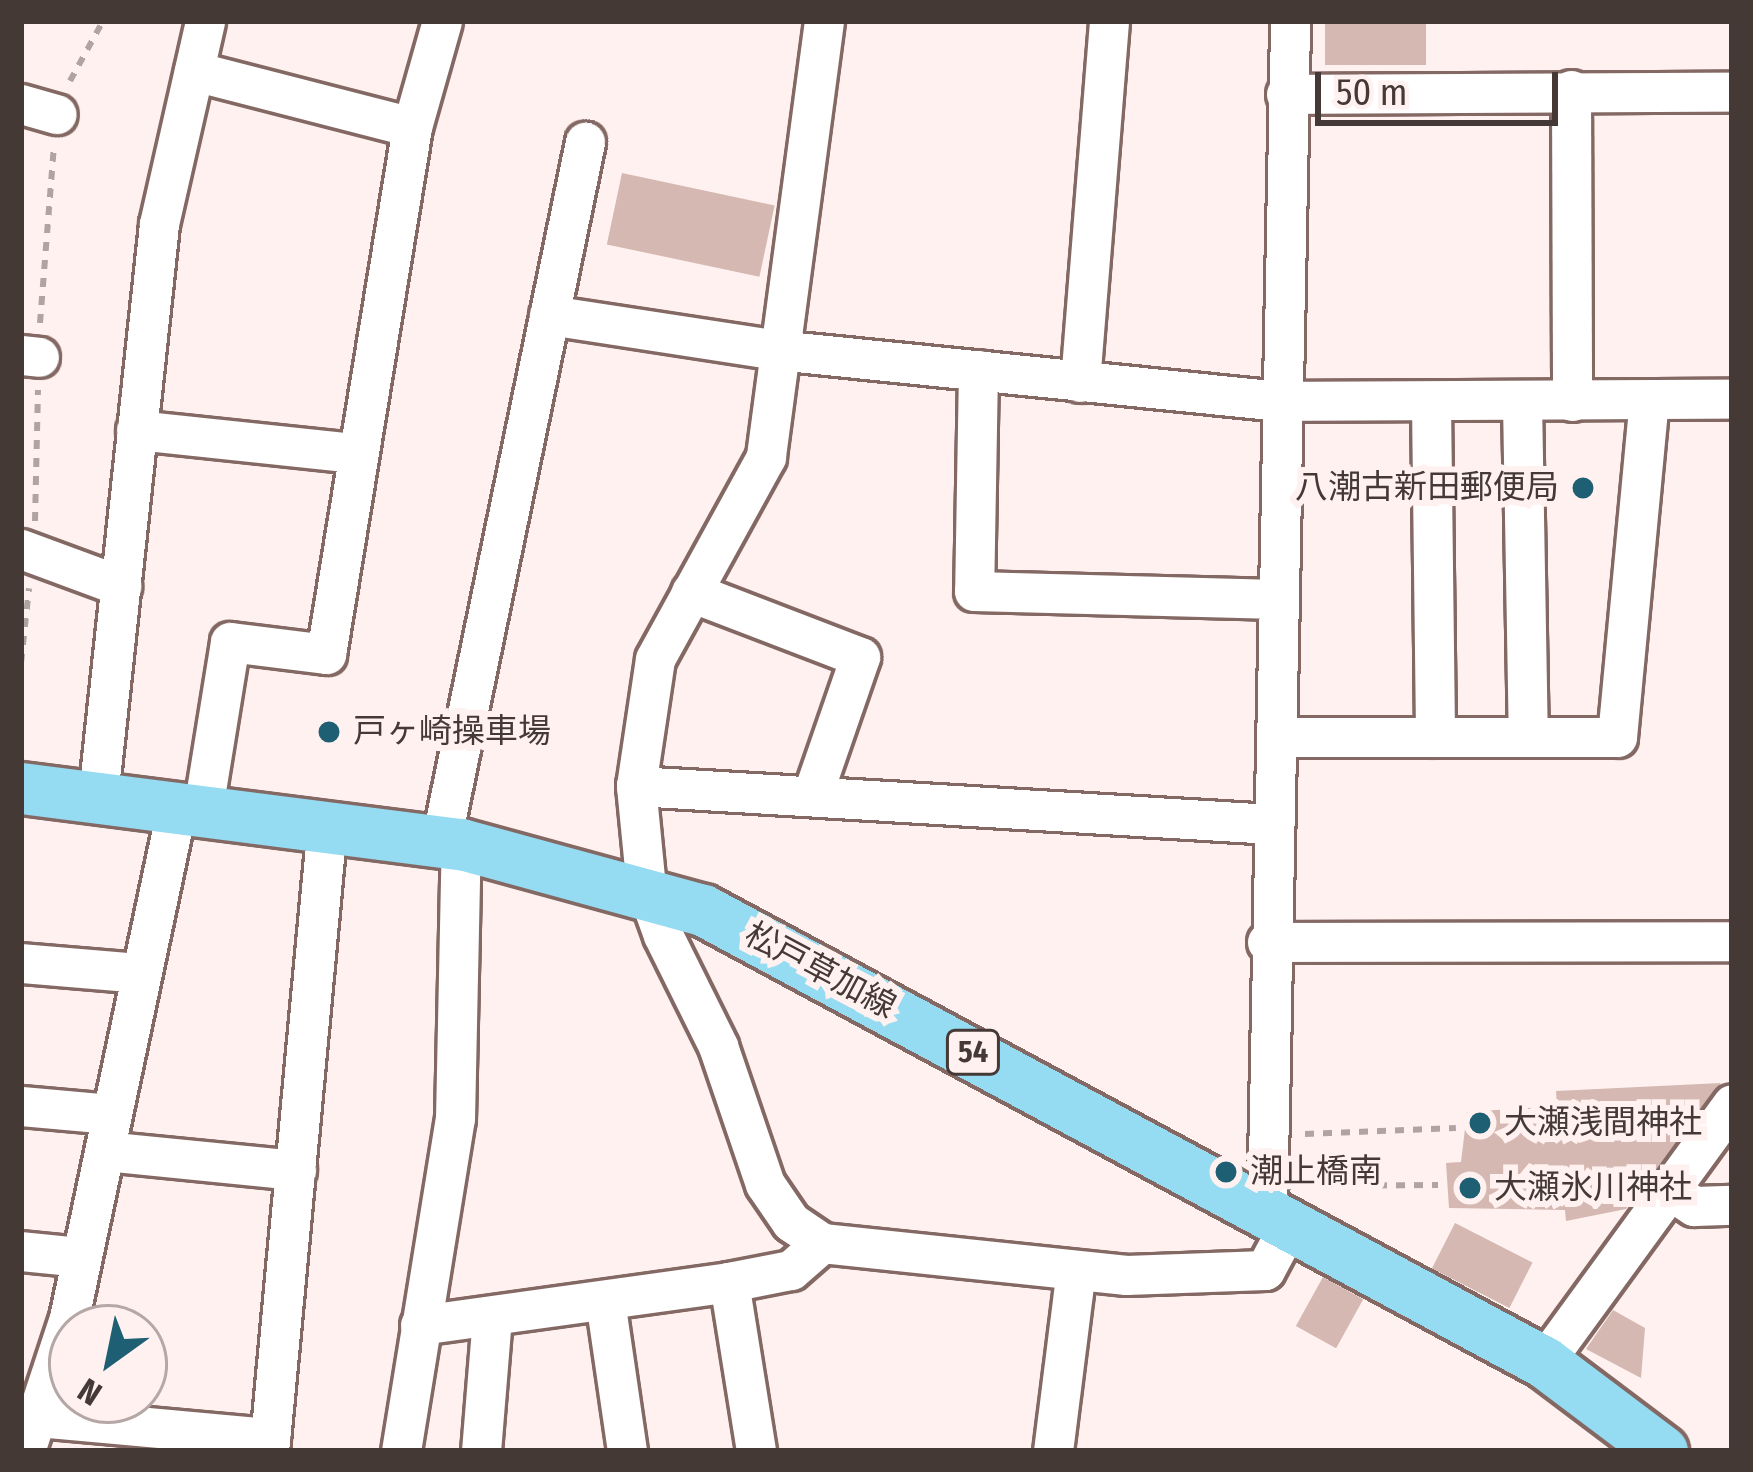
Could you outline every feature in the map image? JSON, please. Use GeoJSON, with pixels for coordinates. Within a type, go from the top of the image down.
{"type":"FeatureCollection","features":[{"type":"Feature","properties":{"kind":"main road","name":"松戸草加線"},"geometry":{"type":"LineString","coordinates":[[21,788],[451,843],[646,888],[823,970],[1274,1208],[1544,1362],[1662,1451]]}},
{"type":"Feature","properties":{"kind":"street"},"geometry":{"type":"LineString","coordinates":[[98,796],[159,224],[206,21]]}},
{"type":"Feature","properties":{"kind":"street"},"geometry":{"type":"LineString","coordinates":[[327,825],[269,1445],[31,1434],[80,1257],[140,973],[190,808],[230,642],[326,654],[355,453],[412,127],[442,21]]}},
{"type":"Feature","properties":{"kind":"street"},"geometry":{"type":"LineString","coordinates":[[824,21],[766,458],[655,659],[636,786],[646,888],[718,1046],[765,1184],[790,1222],[822,1243],[1076,1270],[1265,1270],[1274,1208],[1265,1136],[1267,942],[1276,737],[1290,21]]}},
{"type":"Feature","properties":{"kind":"street"},"geometry":{"type":"LineString","coordinates":[[1080,382],[1109,21]]}},
{"type":"Feature","properties":{"kind":"street"},"geometry":{"type":"LineString","coordinates":[[194,71],[412,127]]}},
{"type":"Feature","properties":{"kind":"street"},"geometry":{"type":"LineString","coordinates":[[1571,90],[1572,401]]}},
{"type":"Feature","properties":{"kind":"street"},"geometry":{"type":"LineString","coordinates":[[1286,94],[1732,92]]}},
{"type":"Feature","properties":{"kind":"street"},"geometry":{"type":"LineString","coordinates":[[401,1451],[455,1119],[451,843],[584,142]]}},
{"type":"Feature","properties":{"kind":"street"},"geometry":{"type":"LineString","coordinates":[[549,315],[777,350],[1280,401],[1732,399]]}},
{"type":"Feature","properties":{"kind":"street"},"geometry":{"type":"LineString","coordinates":[[978,370],[974,591],[1277,599]]}},
{"type":"Feature","properties":{"kind":"street"},"geometry":{"type":"LineString","coordinates":[[1522,401],[1528,736]]}},
{"type":"Feature","properties":{"kind":"street"},"geometry":{"type":"LineString","coordinates":[[1276,737],[1617,737],[1649,401]]}},
{"type":"Feature","properties":{"kind":"street"},"geometry":{"type":"LineString","coordinates":[[1431,403],[1435,736]]}},
{"type":"Feature","properties":{"kind":"street"},"geometry":{"type":"LineString","coordinates":[[136,430],[355,453]]}},
{"type":"Feature","properties":{"kind":"street"},"geometry":{"type":"LineString","coordinates":[[21,549],[121,586]]}},
{"type":"Feature","properties":{"kind":"street"},"geometry":{"type":"LineString","coordinates":[[691,592],[860,657],[813,793]]}},
{"type":"Feature","properties":{"kind":"street"},"geometry":{"type":"LineString","coordinates":[[636,786],[1271,824]]}},
{"type":"Feature","properties":{"kind":"street"},"geometry":{"type":"LineString","coordinates":[[1267,942],[1732,941]]}},
{"type":"Feature","properties":{"kind":"street"},"geometry":{"type":"LineString","coordinates":[[21,963],[140,973]]}},
{"type":"Feature","properties":{"kind":"street"},"geometry":{"type":"LineString","coordinates":[[1544,1362],[1732,1104]]}},
{"type":"Feature","properties":{"kind":"street"},"geometry":{"type":"LineString","coordinates":[[21,1106],[108,1132],[296,1170]]}},
{"type":"Feature","properties":{"kind":"street"},"geometry":{"type":"LineString","coordinates":[[1670,1190],[1694,1205],[1732,1205]]}},
{"type":"Feature","properties":{"kind":"street"},"geometry":{"type":"LineString","coordinates":[[420,1325],[791,1270],[822,1243]]}},
{"type":"Feature","properties":{"kind":"street"},"geometry":{"type":"LineString","coordinates":[[21,1251],[80,1257]]}},
{"type":"Feature","properties":{"kind":"street"},"geometry":{"type":"LineString","coordinates":[[1053,1451],[1076,1270]]}},
{"type":"Feature","properties":{"kind":"street"},"geometry":{"type":"LineString","coordinates":[[729,1282],[756,1451]]}},
{"type":"Feature","properties":{"kind":"street"},"geometry":{"type":"LineString","coordinates":[[604,1300],[628,1451]]}},
{"type":"Feature","properties":{"kind":"street"},"geometry":{"type":"LineString","coordinates":[[482,1451],[492,1316]]}},
{"type":"Feature","properties":{"kind":"path"},"geometry":{"type":"LineString","coordinates":[[39,109],[103,21]]}},
{"type":"Feature","properties":{"kind":"path"},"geometry":{"type":"LineString","coordinates":[[1265,1136],[1456,1127]]}},
{"type":"Feature","properties":{"kind":"path"},"geometry":{"type":"LineString","coordinates":[[1274,1208],[1438,1185]]}},
{"type":"Feature","properties":{"kind":"building"},"geometry":{"type":"Polygon","coordinates":[[[1325,21],[1426,21],[1426,65],[1325,65],[1325,21]]]}},
{"type":"Feature","properties":{"kind":"building"},"geometry":{"type":"Polygon","coordinates":[[[622,173],[775,205],[759,277],[607,244],[622,173]]]}},
{"type":"Feature","properties":{"kind":"building"},"geometry":{"type":"Polygon","coordinates":[[[1721,1083],[1626,1209],[1566,1221],[1565,1210],[1449,1208],[1446,1163],[1461,1162],[1467,1112],[1557,1106],[1556,1091],[1721,1083]]]}},
{"type":"Feature","properties":{"kind":"building"},"geometry":{"type":"Polygon","coordinates":[[[1455,1223],[1533,1262],[1509,1308],[1432,1268],[1455,1223]]]}},
{"type":"Feature","properties":{"kind":"building"},"geometry":{"type":"Polygon","coordinates":[[[1323,1277],[1363,1299],[1336,1348],[1296,1326],[1323,1277]]]}},
{"type":"Feature","properties":{"kind":"building"},"geometry":{"type":"Polygon","coordinates":[[[1613,1310],[1645,1328],[1641,1378],[1586,1349],[1613,1310]]]}},
{"type":"Feature","properties":{"kind":"place","name":"八潮古新田郵便局"},"geometry":{"type":"Point","coordinates":[1583,488]}},
{"type":"Feature","properties":{"kind":"place","name":"戸ヶ崎操車場"},"geometry":{"type":"Point","coordinates":[329,732]}},
{"type":"Feature","properties":{"kind":"place","name":"大瀬浅間神社"},"geometry":{"type":"Point","coordinates":[1480,1123]}},
{"type":"Feature","properties":{"kind":"place","name":"潮止橋南"},"geometry":{"type":"Point","coordinates":[1226,1172]}},
{"type":"Feature","properties":{"kind":"place","name":"大瀬氷川神社"},"geometry":{"type":"Point","coordinates":[1470,1188]}}]}
